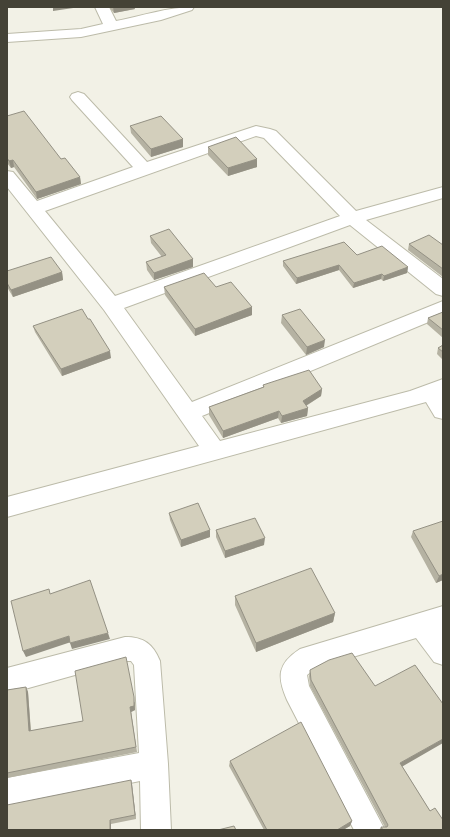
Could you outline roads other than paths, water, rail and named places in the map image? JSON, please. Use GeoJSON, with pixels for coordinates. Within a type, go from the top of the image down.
{"type":"FeatureCollection","features":[{"type":"Feature","properties":{"kind":"street"},"geometry":{"type":"LineString","coordinates":[[102,7],[112,27]]}},
{"type":"Feature","properties":{"kind":"street"},"geometry":{"type":"LineString","coordinates":[[7,38],[69,35],[161,16],[187,7]]}},
{"type":"Feature","properties":{"kind":"street"},"geometry":{"type":"LineString","coordinates":[[78,97],[144,169]]}},
{"type":"Feature","properties":{"kind":"street"},"geometry":{"type":"LineString","coordinates":[[33,209],[235,137],[256,131],[264,132],[270,134],[352,218],[443,290]]}},
{"type":"Feature","properties":{"kind":"street"},"geometry":{"type":"LineString","coordinates":[[7,176],[112,305],[189,412],[215,451]]}},
{"type":"Feature","properties":{"kind":"street"},"geometry":{"type":"LineString","coordinates":[[112,305],[352,218],[443,192]]}},
{"type":"Feature","properties":{"kind":"street"},"geometry":{"type":"LineString","coordinates":[[189,412],[443,308]]}},
{"type":"Feature","properties":{"kind":"street"},"geometry":{"type":"LineString","coordinates":[[7,508],[414,398],[437,389],[443,411]]}},
{"type":"Feature","properties":{"kind":"street"},"geometry":{"type":"LineString","coordinates":[[370,830],[297,691],[293,680],[293,672],[298,665],[309,658],[432,622],[443,653]]}},
{"type":"Feature","properties":{"kind":"street"},"geometry":{"type":"LineString","coordinates":[[7,681],[126,649],[137,649],[147,661],[154,764],[156,830]]}},
{"type":"Feature","properties":{"kind":"street"},"geometry":{"type":"LineString","coordinates":[[7,793],[154,764]]}}]}
